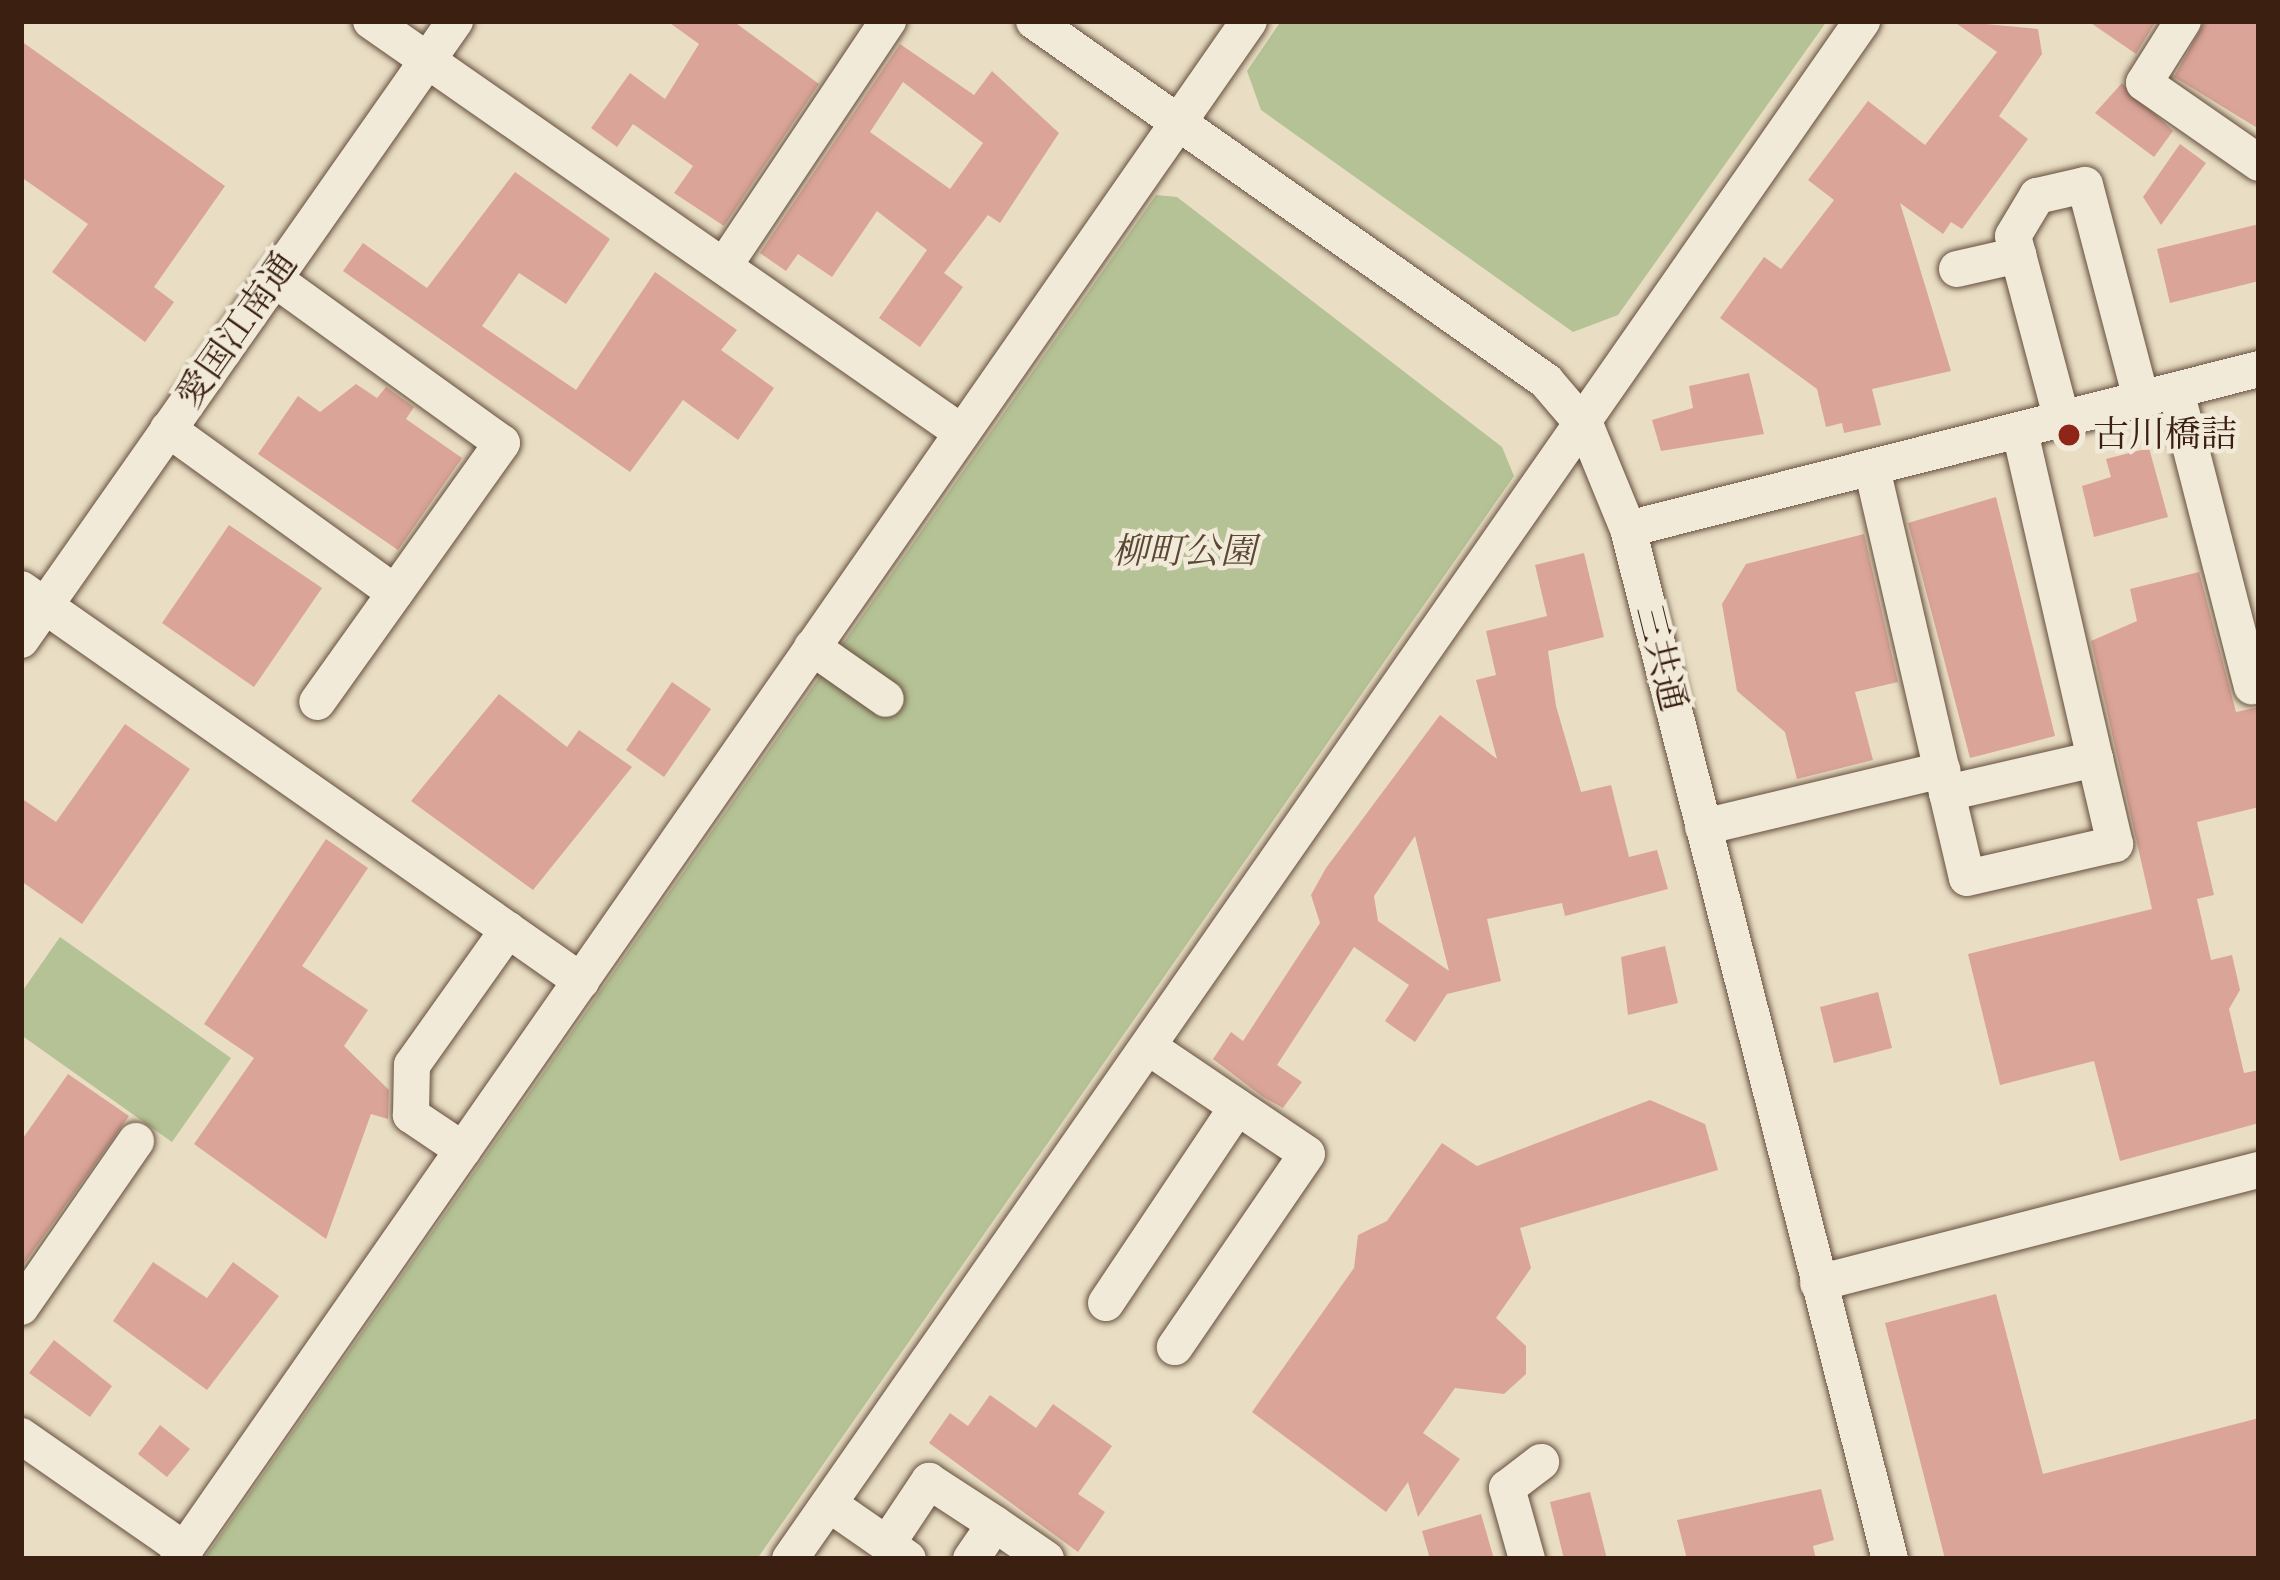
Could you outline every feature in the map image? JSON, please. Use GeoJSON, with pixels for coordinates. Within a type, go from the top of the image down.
{"type":"FeatureCollection","features":[{"type":"Feature","properties":{"kind":"street"},"geometry":{"type":"LineString","coordinates":[[371,21],[961,432]]}},
{"type":"Feature","properties":{"kind":"street","name":"愛国江南通"},"geometry":{"type":"LineString","coordinates":[[21,640],[33,598],[168,429],[454,21]]}},
{"type":"Feature","properties":{"kind":"street"},"geometry":{"type":"LineString","coordinates":[[724,266],[888,21]]}},
{"type":"Feature","properties":{"kind":"street","name":"三共通"},"geometry":{"type":"LineString","coordinates":[[1034,21],[1546,381],[1587,429],[1628,529],[1890,1559]]}},
{"type":"Feature","properties":{"kind":"street"},"geometry":{"type":"LineString","coordinates":[[21,1436],[182,1555],[1250,21]]}},
{"type":"Feature","properties":{"kind":"street"},"geometry":{"type":"LineString","coordinates":[[790,1559],[1587,429],[1624,356],[1862,21]]}},
{"type":"Feature","properties":{"kind":"street"},"geometry":{"type":"LineString","coordinates":[[2183,21],[2144,82],[2259,163]]}},
{"type":"Feature","properties":{"kind":"street"},"geometry":{"type":"LineString","coordinates":[[2062,420],[2013,236],[2037,196],[2085,184],[2159,395],[2252,686]]}},
{"type":"Feature","properties":{"kind":"street"},"geometry":{"type":"LineString","coordinates":[[1957,268],[2018,255]]}},
{"type":"Feature","properties":{"kind":"street"},"geometry":{"type":"LineString","coordinates":[[272,278],[502,443],[317,702]]}},
{"type":"Feature","properties":{"kind":"street"},"geometry":{"type":"LineString","coordinates":[[1628,529],[2259,369]]}},
{"type":"Feature","properties":{"kind":"street"},"geometry":{"type":"LineString","coordinates":[[168,429],[395,593]]}},
{"type":"Feature","properties":{"kind":"street"},"geometry":{"type":"LineString","coordinates":[[1872,468],[1967,878],[2115,844],[2020,431]]}},
{"type":"Feature","properties":{"kind":"street"},"geometry":{"type":"LineString","coordinates":[[33,598],[581,981]]}},
{"type":"Feature","properties":{"kind":"street"},"geometry":{"type":"LineString","coordinates":[[812,647],[886,700]]}},
{"type":"Feature","properties":{"kind":"street"},"geometry":{"type":"LineString","coordinates":[[1703,827],[2095,759]]}},
{"type":"Feature","properties":{"kind":"street"},"geometry":{"type":"LineString","coordinates":[[463,1150],[411,1115],[412,1065],[508,930]]}},
{"type":"Feature","properties":{"kind":"street"},"geometry":{"type":"LineString","coordinates":[[1150,1048],[1307,1154],[1175,1347]]}},
{"type":"Feature","properties":{"kind":"street"},"geometry":{"type":"LineString","coordinates":[[1106,1303],[1237,1106]]}},
{"type":"Feature","properties":{"kind":"street"},"geometry":{"type":"LineString","coordinates":[[21,1307],[136,1141]]}},
{"type":"Feature","properties":{"kind":"street"},"geometry":{"type":"LineString","coordinates":[[1818,1283],[2259,1170]]}},
{"type":"Feature","properties":{"kind":"street"},"geometry":{"type":"LineString","coordinates":[[1527,1559],[1507,1488],[1541,1462]]}},
{"type":"Feature","properties":{"kind":"street"},"geometry":{"type":"LineString","coordinates":[[829,1504],[898,1552],[929,1481],[1046,1559]]}},
{"type":"Feature","properties":{"kind":"street"},"geometry":{"type":"LineString","coordinates":[[971,1559],[995,1524]]}},
{"type":"Feature","properties":{"kind":"green space"},"geometry":{"type":"Polygon","coordinates":[[[1281,21],[1827,21],[1618,315],[1573,332],[1261,110],[1247,71],[1281,21]]]}},
{"type":"Feature","properties":{"kind":"green space","name":"柳町公園"},"geometry":{"type":"Polygon","coordinates":[[[1156,195],[1177,197],[1502,447],[1514,476],[757,1559],[204,1559],[1156,195]]]}},
{"type":"Feature","properties":{"kind":"green space"},"geometry":{"type":"Polygon","coordinates":[[[60,937],[231,1058],[172,1142],[21,1035],[21,993],[60,937]]]}},
{"type":"Feature","properties":{"kind":"building"},"geometry":{"type":"Polygon","coordinates":[[[667,21],[733,21],[819,84],[724,226],[674,193],[693,166],[633,124],[617,147],[591,128],[630,73],[665,99],[699,44],[667,21]]]}},
{"type":"Feature","properties":{"kind":"building"},"geometry":{"type":"Polygon","coordinates":[[[1953,21],[2038,29],[2042,54],[1999,116],[2028,139],[1962,229],[1951,222],[1943,234],[1900,203],[1951,371],[1872,389],[1881,425],[1844,433],[1842,423],[1826,427],[1817,389],[1720,318],[1764,257],[1781,269],[1834,200],[1808,180],[1868,101],[1925,145],[1997,52],[1953,21]]]}},
{"type":"Feature","properties":{"kind":"building"},"geometry":{"type":"Polygon","coordinates":[[[2088,21],[2156,21],[2136,54],[2088,21]]]}},
{"type":"Feature","properties":{"kind":"building"},"geometry":{"type":"Polygon","coordinates":[[[2205,21],[2259,21],[2259,129],[2174,77],[2205,21]]]}},
{"type":"Feature","properties":{"kind":"building"},"geometry":{"type":"Polygon","coordinates":[[[21,41],[225,186],[154,287],[174,302],[145,342],[52,272],[88,224],[21,177],[21,41]]]}},
{"type":"Feature","properties":{"kind":"building"},"geometry":{"type":"Polygon","coordinates":[[[900,44],[974,95],[992,71],[1059,133],[1000,223],[988,215],[944,273],[963,287],[920,347],[879,318],[927,250],[877,211],[832,277],[798,254],[786,271],[760,253],[900,44]],[[903,82],[870,132],[950,189],[983,143],[903,82]]]}},
{"type":"Feature","properties":{"kind":"building"},"geometry":{"type":"Polygon","coordinates":[[[2122,83],[2173,131],[2154,157],[2095,113],[2122,83]]]}},
{"type":"Feature","properties":{"kind":"building"},"geometry":{"type":"Polygon","coordinates":[[[2180,144],[2206,163],[2161,225],[2143,197],[2180,144]]]}},
{"type":"Feature","properties":{"kind":"building"},"geometry":{"type":"Polygon","coordinates":[[[515,172],[610,239],[566,304],[519,273],[482,326],[576,390],[655,272],[737,330],[721,350],[774,388],[738,440],[683,400],[630,472],[343,271],[363,243],[427,288],[515,172]]]}},
{"type":"Feature","properties":{"kind":"building"},"geometry":{"type":"Polygon","coordinates":[[[2259,224],[2259,281],[2170,303],[2157,249],[2259,224]]]}},
{"type":"Feature","properties":{"kind":"building"},"geometry":{"type":"Polygon","coordinates":[[[1749,373],[1764,434],[1661,451],[1652,420],[1693,408],[1689,386],[1749,373]]]}},
{"type":"Feature","properties":{"kind":"building"},"geometry":{"type":"Polygon","coordinates":[[[356,384],[377,398],[386,387],[414,407],[406,419],[462,458],[398,550],[258,454],[298,396],[320,412],[356,384]]]}},
{"type":"Feature","properties":{"kind":"building"},"geometry":{"type":"Polygon","coordinates":[[[2149,448],[2168,517],[2094,537],[2082,486],[2111,477],[2106,459],[2149,448]]]}},
{"type":"Feature","properties":{"kind":"building"},"geometry":{"type":"Polygon","coordinates":[[[1996,497],[2055,736],[1970,758],[1908,523],[1996,497]]]}},
{"type":"Feature","properties":{"kind":"building"},"geometry":{"type":"Polygon","coordinates":[[[229,525],[322,588],[254,687],[162,623],[229,525]]]}},
{"type":"Feature","properties":{"kind":"building"},"geometry":{"type":"Polygon","coordinates":[[[1864,534],[1898,682],[1855,692],[1873,760],[1797,779],[1785,732],[1737,691],[1722,604],[1746,564],[1864,534]]]}},
{"type":"Feature","properties":{"kind":"building"},"geometry":{"type":"Polygon","coordinates":[[[1584,553],[1604,637],[1548,651],[1556,706],[1581,792],[1611,785],[1629,857],[1657,850],[1668,889],[1565,916],[1562,903],[1487,919],[1501,981],[1447,994],[1415,1042],[1385,1021],[1409,985],[1354,947],[1277,1065],[1302,1082],[1283,1108],[1213,1059],[1231,1032],[1243,1041],[1320,923],[1311,895],[1326,868],[1440,715],[1497,759],[1476,680],[1496,675],[1486,631],[1547,616],[1535,565],[1584,553]],[[1415,836],[1374,896],[1378,921],[1449,971],[1415,836]]]}},
{"type":"Feature","properties":{"kind":"building"},"geometry":{"type":"Polygon","coordinates":[[[2199,572],[2236,712],[2259,707],[2259,807],[2197,822],[2214,895],[2197,899],[2211,960],[2232,955],[2240,990],[2229,1009],[2244,1073],[2259,1070],[2259,1123],[2120,1161],[2094,1061],[2000,1085],[1968,954],[2152,909],[2091,641],[2137,621],[2130,589],[2199,572]]]}},
{"type":"Feature","properties":{"kind":"building"},"geometry":{"type":"Polygon","coordinates":[[[672,682],[711,709],[664,777],[626,750],[672,682]]]}},
{"type":"Feature","properties":{"kind":"building"},"geometry":{"type":"Polygon","coordinates":[[[499,694],[567,747],[579,730],[632,767],[533,890],[411,801],[499,694]]]}},
{"type":"Feature","properties":{"kind":"building"},"geometry":{"type":"Polygon","coordinates":[[[125,724],[190,769],[82,924],[21,881],[21,798],[56,822],[125,724]]]}},
{"type":"Feature","properties":{"kind":"building"},"geometry":{"type":"Polygon","coordinates":[[[326,839],[368,868],[302,966],[368,1010],[344,1046],[389,1090],[388,1119],[371,1114],[326,1239],[194,1144],[254,1058],[204,1024],[326,839]]]}},
{"type":"Feature","properties":{"kind":"building"},"geometry":{"type":"Polygon","coordinates":[[[1665,946],[1678,1003],[1628,1015],[1621,957],[1665,946]]]}},
{"type":"Feature","properties":{"kind":"building"},"geometry":{"type":"Polygon","coordinates":[[[1878,992],[1892,1048],[1834,1063],[1820,1007],[1878,992]]]}},
{"type":"Feature","properties":{"kind":"building"},"geometry":{"type":"Polygon","coordinates":[[[68,1074],[129,1116],[21,1268],[21,1141],[68,1074]]]}},
{"type":"Feature","properties":{"kind":"building"},"geometry":{"type":"Polygon","coordinates":[[[1650,1100],[1705,1124],[1718,1170],[1520,1228],[1531,1268],[1496,1318],[1526,1346],[1526,1374],[1504,1394],[1455,1388],[1423,1433],[1460,1459],[1418,1517],[1408,1482],[1386,1512],[1252,1412],[1354,1268],[1358,1235],[1387,1221],[1442,1143],[1477,1166],[1650,1100]]]}},
{"type":"Feature","properties":{"kind":"building"},"geometry":{"type":"Polygon","coordinates":[[[153,1262],[207,1298],[233,1262],[279,1296],[207,1390],[113,1321],[153,1262]]]}},
{"type":"Feature","properties":{"kind":"building"},"geometry":{"type":"Polygon","coordinates":[[[1996,1294],[2043,1474],[2259,1418],[2259,1559],[1945,1559],[1885,1323],[1996,1294]]]}},
{"type":"Feature","properties":{"kind":"building"},"geometry":{"type":"Polygon","coordinates":[[[54,1340],[112,1386],[90,1417],[29,1373],[54,1340]]]}},
{"type":"Feature","properties":{"kind":"building"},"geometry":{"type":"Polygon","coordinates":[[[990,1395],[1036,1428],[1053,1404],[1112,1446],[1078,1494],[1105,1512],[1078,1552],[929,1443],[950,1413],[968,1426],[990,1395]]]}},
{"type":"Feature","properties":{"kind":"building"},"geometry":{"type":"Polygon","coordinates":[[[160,1425],[190,1449],[167,1477],[138,1454],[160,1425]]]}},
{"type":"Feature","properties":{"kind":"building"},"geometry":{"type":"Polygon","coordinates":[[[1821,1489],[1834,1540],[1813,1546],[1816,1559],[1687,1559],[1677,1520],[1821,1489]]]}},
{"type":"Feature","properties":{"kind":"building"},"geometry":{"type":"Polygon","coordinates":[[[1590,1492],[1607,1559],[1564,1559],[1550,1502],[1590,1492]]]}},
{"type":"Feature","properties":{"kind":"building"},"geometry":{"type":"Polygon","coordinates":[[[1481,1514],[1494,1559],[1430,1559],[1422,1531],[1481,1514]]]}},
{"type":"Feature","properties":{"kind":"place","name":"古川橋詰"},"geometry":{"type":"Point","coordinates":[2069,435]}}]}
